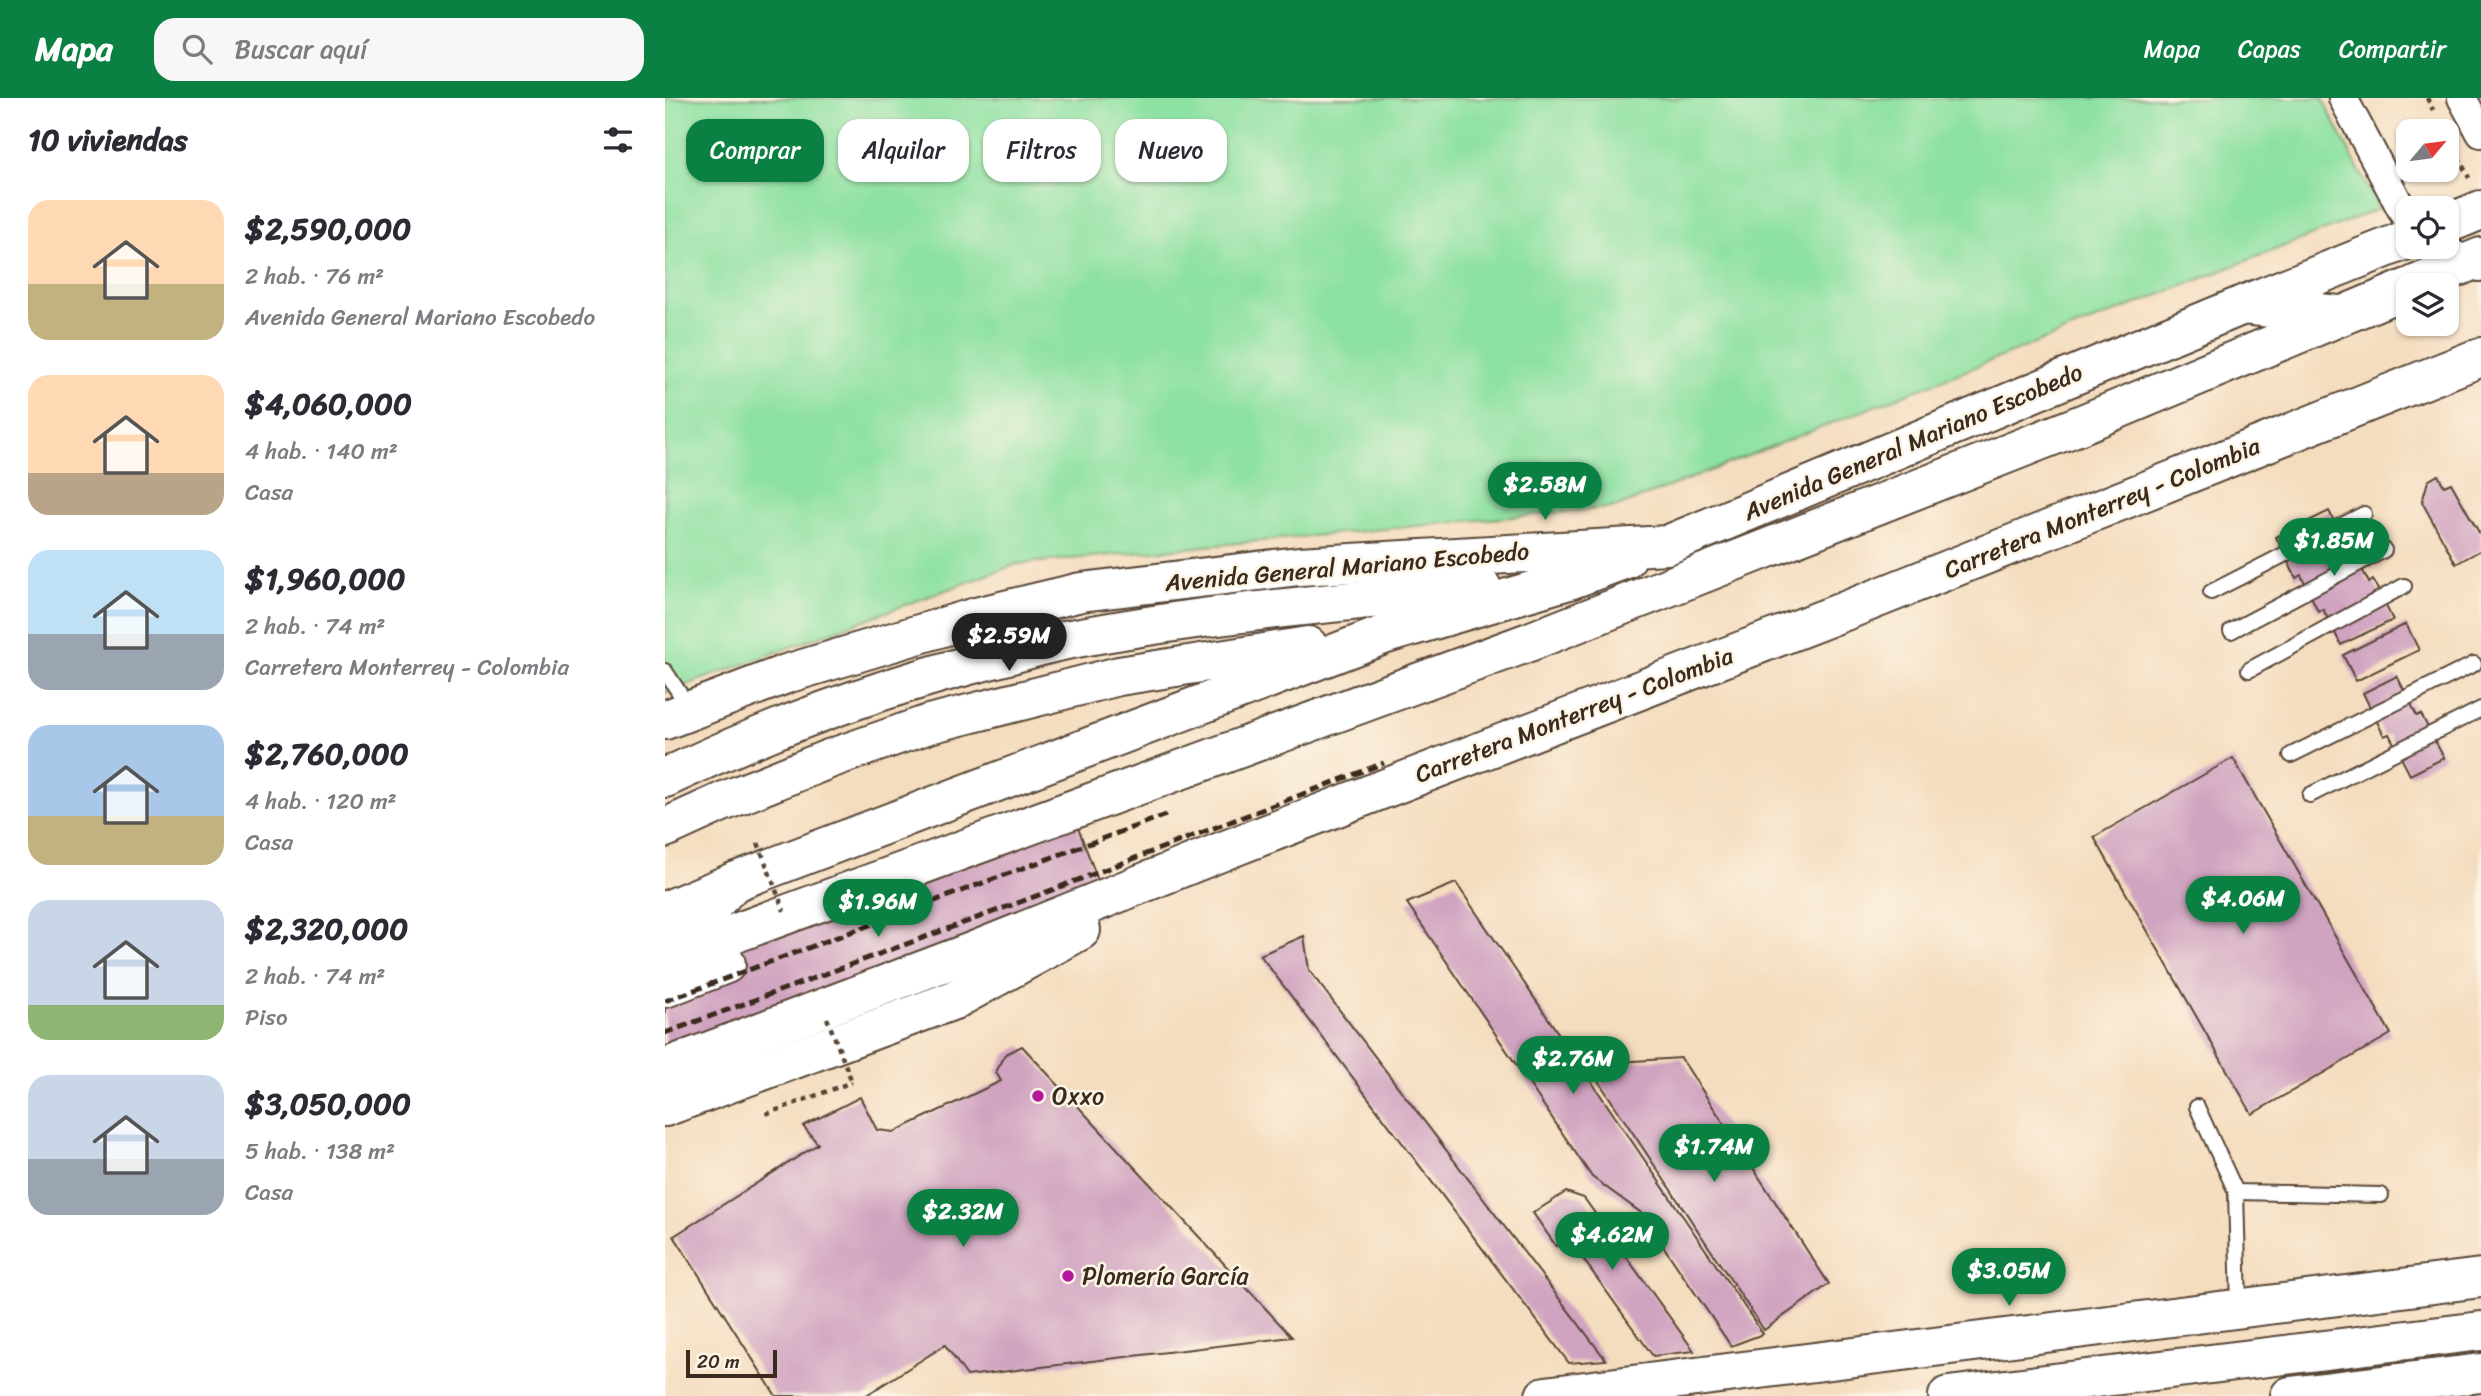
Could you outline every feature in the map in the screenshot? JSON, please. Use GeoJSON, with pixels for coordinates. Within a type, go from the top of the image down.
{"type":"FeatureCollection","features":[{"type":"Feature","properties":{"kind":"main road"},"geometry":{"type":"LineString","coordinates":[[2459,213],[2476,197]]}},
{"type":"Feature","properties":{"kind":"main road","name":"Avenida General Mariano Escobedo"},"geometry":{"type":"LineString","coordinates":[[678,715],[786,674],[976,617],[1081,592],[1299,566],[1667,545],[2396,244]]}},
{"type":"Feature","properties":{"kind":"main road"},"geometry":{"type":"LineString","coordinates":[[2439,273],[2467,259]]}},
{"type":"Feature","properties":{"kind":"main road"},"geometry":{"type":"LineString","coordinates":[[665,959],[1529,642],[2080,425],[2396,293]]}},
{"type":"Feature","properties":{"kind":"main road"},"geometry":{"type":"LineString","coordinates":[[2243,305],[2340,316]]}},
{"type":"Feature","properties":{"kind":"main road","name":"Carretera Monterrey - Colombia"},"geometry":{"type":"LineString","coordinates":[[665,1068],[974,951],[1223,851],[1850,609],[2481,357]]}},
{"type":"Feature","properties":{"kind":"main road"},"geometry":{"type":"LineString","coordinates":[[665,911],[1386,634],[1572,579],[1667,545]]}},
{"type":"Feature","properties":{"kind":"main road"},"geometry":{"type":"LineString","coordinates":[[665,778],[737,743],[859,697],[953,668],[1069,639],[1229,613],[1572,579]]}},
{"type":"Feature","properties":{"kind":"main road"},"geometry":{"type":"LineString","coordinates":[[665,828],[822,762],[929,724],[1118,676],[1386,634]]}},
{"type":"Feature","properties":{"kind":"main road"},"geometry":{"type":"LineString","coordinates":[[665,1107],[954,1000],[1223,851]]}},
{"type":"Feature","properties":{"kind":"main road"},"geometry":{"type":"LineString","coordinates":[[665,988],[807,932],[877,881]]}},
{"type":"Feature","properties":{"kind":"main road"},"geometry":{"type":"LineString","coordinates":[[665,954],[734,883]]}},
{"type":"Feature","properties":{"kind":"main road"},"geometry":{"type":"LineString","coordinates":[[1545,1396],[2481,1278]]}},
{"type":"Feature","properties":{"kind":"main road"},"geometry":{"type":"LineString","coordinates":[[2442,1336],[2481,1321]]}},
{"type":"Feature","properties":{"kind":"main road"},"geometry":{"type":"LineString","coordinates":[[1948,1396],[2481,1331]]}},
{"type":"Feature","properties":{"kind":"main road"},"geometry":{"type":"LineString","coordinates":[[2290,1396],[2481,1373]]}},
{"type":"Feature","properties":{"kind":"street"},"geometry":{"type":"LineString","coordinates":[[2343,98],[2396,197]]}},
{"type":"Feature","properties":{"kind":"street"},"geometry":{"type":"LineString","coordinates":[[2462,98],[2481,133]]}},
{"type":"Feature","properties":{"kind":"lane"},"geometry":{"type":"LineString","coordinates":[[2211,592],[2364,514]]}},
{"type":"Feature","properties":{"kind":"lane"},"geometry":{"type":"LineString","coordinates":[[2231,631],[2385,550]]}},
{"type":"Feature","properties":{"kind":"lane"},"geometry":{"type":"LineString","coordinates":[[2249,670],[2404,586]]}},
{"type":"Feature","properties":{"kind":"lane"},"geometry":{"type":"LineString","coordinates":[[2291,755],[2474,664]]}},
{"type":"Feature","properties":{"kind":"lane"},"geometry":{"type":"LineString","coordinates":[[665,671],[678,715]]}},
{"type":"Feature","properties":{"kind":"lane"},"geometry":{"type":"LineString","coordinates":[[2310,795],[2481,709]]}},
{"type":"Feature","properties":{"kind":"lane"},"geometry":{"type":"LineString","coordinates":[[2197,1107],[2236,1192],[2239,1309]]}},
{"type":"Feature","properties":{"kind":"lane"},"geometry":{"type":"LineString","coordinates":[[2236,1192],[2381,1195]]}},
{"type":"Feature","properties":{"kind":"path"},"geometry":{"type":"LineString","coordinates":[[2459,160],[2476,197]]}},
{"type":"Feature","properties":{"kind":"path"},"geometry":{"type":"LineString","coordinates":[[758,843],[785,911]]}},
{"type":"Feature","properties":{"kind":"path"},"geometry":{"type":"LineString","coordinates":[[766,1114],[852,1082],[827,1018]]}},
{"type":"Feature","properties":{"kind":"green space"},"geometry":{"type":"Polygon","coordinates":[[[665,98],[2322,98],[2379,209],[1617,507],[1017,564],[665,693],[665,98]]]}},
{"type":"Feature","properties":{"kind":"building"},"geometry":{"type":"Polygon","coordinates":[[[2438,475],[2444,486],[2451,483],[2481,536],[2481,550],[2456,564],[2422,502],[2428,481],[2438,475]]]}},
{"type":"Feature","properties":{"kind":"building"},"geometry":{"type":"Polygon","coordinates":[[[2329,511],[2346,546],[2350,545],[2369,583],[2373,580],[2393,620],[2341,645],[2323,609],[2318,611],[2301,575],[2296,578],[2276,537],[2329,511]]]}},
{"type":"Feature","properties":{"kind":"building"},"geometry":{"type":"Polygon","coordinates":[[[2406,624],[2419,650],[2356,681],[2343,655],[2406,624]]]}},
{"type":"Feature","properties":{"kind":"building"},"geometry":{"type":"Polygon","coordinates":[[[2397,676],[2417,716],[2421,714],[2444,758],[2410,775],[2389,734],[2384,736],[2363,693],[2397,676]]]}},
{"type":"Feature","properties":{"kind":"building"},"geometry":{"type":"Polygon","coordinates":[[[2233,758],[2391,1034],[2252,1114],[2094,837],[2233,758]]]}},
{"type":"Feature","properties":{"kind":"building"},"geometry":{"type":"Polygon","coordinates":[[[1069,804],[1110,912],[665,1079],[665,956],[1069,804]]]}},
{"type":"Feature","properties":{"kind":"building"},"geometry":{"type":"Polygon","coordinates":[[[1456,883],[1763,1334],[1731,1346],[1640,1212],[1592,1177],[1407,903],[1456,883]]]}},
{"type":"Feature","properties":{"kind":"building"},"geometry":{"type":"Polygon","coordinates":[[[1304,936],[1309,970],[1606,1360],[1569,1363],[1260,955],[1304,936]]]}},
{"type":"Feature","properties":{"kind":"building"},"geometry":{"type":"Polygon","coordinates":[[[1022,1046],[1292,1337],[967,1376],[945,1345],[865,1396],[776,1396],[674,1236],[818,1144],[803,1126],[860,1097],[877,1130],[894,1132],[1001,1081],[996,1072],[1006,1054],[1022,1046]]]}},
{"type":"Feature","properties":{"kind":"building"},"geometry":{"type":"Polygon","coordinates":[[[1681,1058],[1829,1284],[1764,1330],[1587,1064],[1681,1058]]]}},
{"type":"Feature","properties":{"kind":"building"},"geometry":{"type":"Polygon","coordinates":[[[1566,1192],[1584,1198],[1694,1351],[1653,1356],[1568,1238],[1556,1246],[1533,1213],[1566,1192]]]}},
{"type":"Feature","properties":{"kind":"railway"},"geometry":{"type":"LineString","coordinates":[[665,1033],[1023,901],[1384,763]]}},
{"type":"Feature","properties":{"kind":"railway"},"geometry":{"type":"LineString","coordinates":[[665,1001],[1166,815]]}},
{"type":"Feature","properties":{"kind":"place","name":"Oxxo"},"geometry":{"type":"Point","coordinates":[1038,1096]}},
{"type":"Feature","properties":{"kind":"place","name":"Plomería García"},"geometry":{"type":"Point","coordinates":[1068,1276]}}]}
